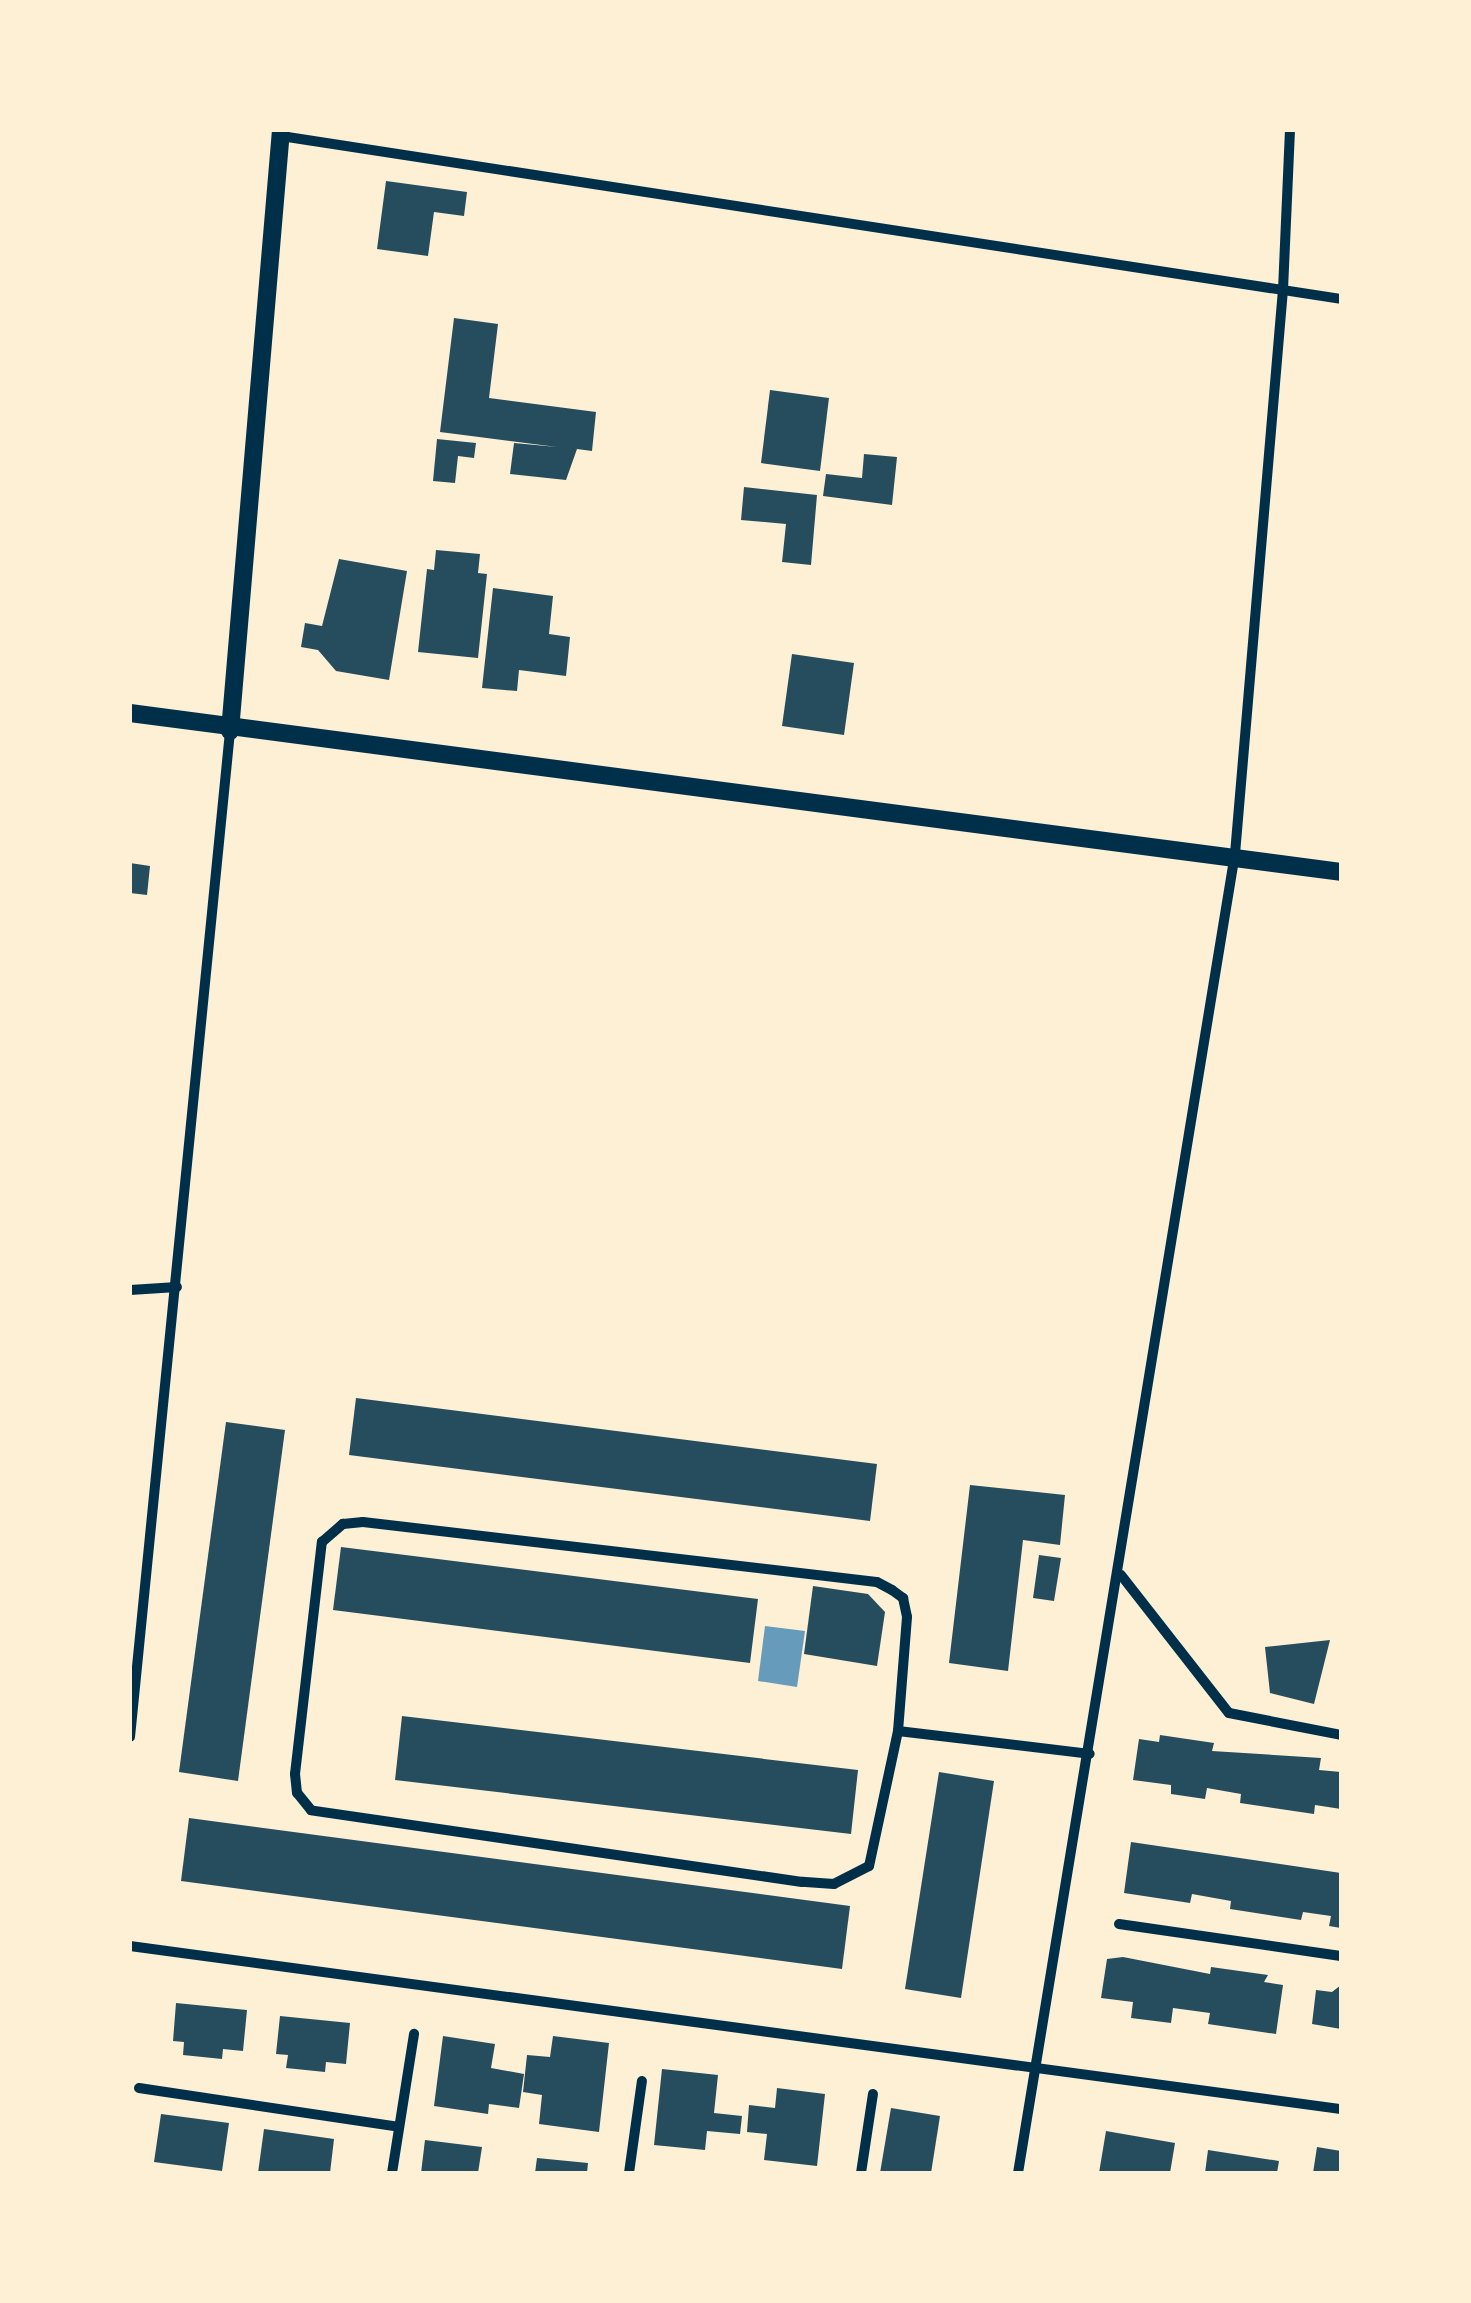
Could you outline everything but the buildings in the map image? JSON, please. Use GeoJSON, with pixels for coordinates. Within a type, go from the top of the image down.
{"type":"FeatureCollection","features":[{"type":"Feature","properties":{"kind":"street"},"geometry":{"type":"LineString","coordinates":[[1018,2173],[1121,1576],[1235,854],[1283,290],[1290,130]]}},
{"type":"Feature","properties":{"kind":"street"},"geometry":{"type":"LineString","coordinates":[[130,1736],[230,731],[281,133],[1341,299]]}},
{"type":"Feature","properties":{"kind":"street"},"geometry":{"type":"LineString","coordinates":[[130,713],[230,731],[1235,854],[1341,872]]}},
{"type":"Feature","properties":{"kind":"street"},"geometry":{"type":"LineString","coordinates":[[130,1290],[176,1288]]}},
{"type":"Feature","properties":{"kind":"street"},"geometry":{"type":"LineString","coordinates":[[362,1522],[877,1582],[903,1598],[907,1617],[898,1731],[869,1866],[834,1884],[311,1810],[297,1793],[295,1774],[322,1542],[343,1524],[362,1522]]}},
{"type":"Feature","properties":{"kind":"street"},"geometry":{"type":"LineString","coordinates":[[1121,1576],[1229,1712],[1341,1735]]}},
{"type":"Feature","properties":{"kind":"street"},"geometry":{"type":"LineString","coordinates":[[130,1592],[145,1594]]}},
{"type":"Feature","properties":{"kind":"street"},"geometry":{"type":"LineString","coordinates":[[898,1731],[1090,1754]]}},
{"type":"Feature","properties":{"kind":"street"},"geometry":{"type":"LineString","coordinates":[[1119,1924],[1341,1956]]}},
{"type":"Feature","properties":{"kind":"street"},"geometry":{"type":"LineString","coordinates":[[130,1946],[1036,2063],[1341,2109]]}},
{"type":"Feature","properties":{"kind":"street"},"geometry":{"type":"LineString","coordinates":[[392,2173],[414,2034]]}},
{"type":"Feature","properties":{"kind":"street"},"geometry":{"type":"LineString","coordinates":[[629,2173],[642,2081]]}},
{"type":"Feature","properties":{"kind":"street"},"geometry":{"type":"LineString","coordinates":[[138,2088],[399,2127]]}},
{"type":"Feature","properties":{"kind":"street"},"geometry":{"type":"LineString","coordinates":[[861,2173],[874,2094]]}},
{"type":"Feature","properties":{"kind":"water"},"geometry":{"type":"Polygon","coordinates":[[[765,1626],[805,1631],[797,1687],[758,1681],[765,1626]]]}}]}
